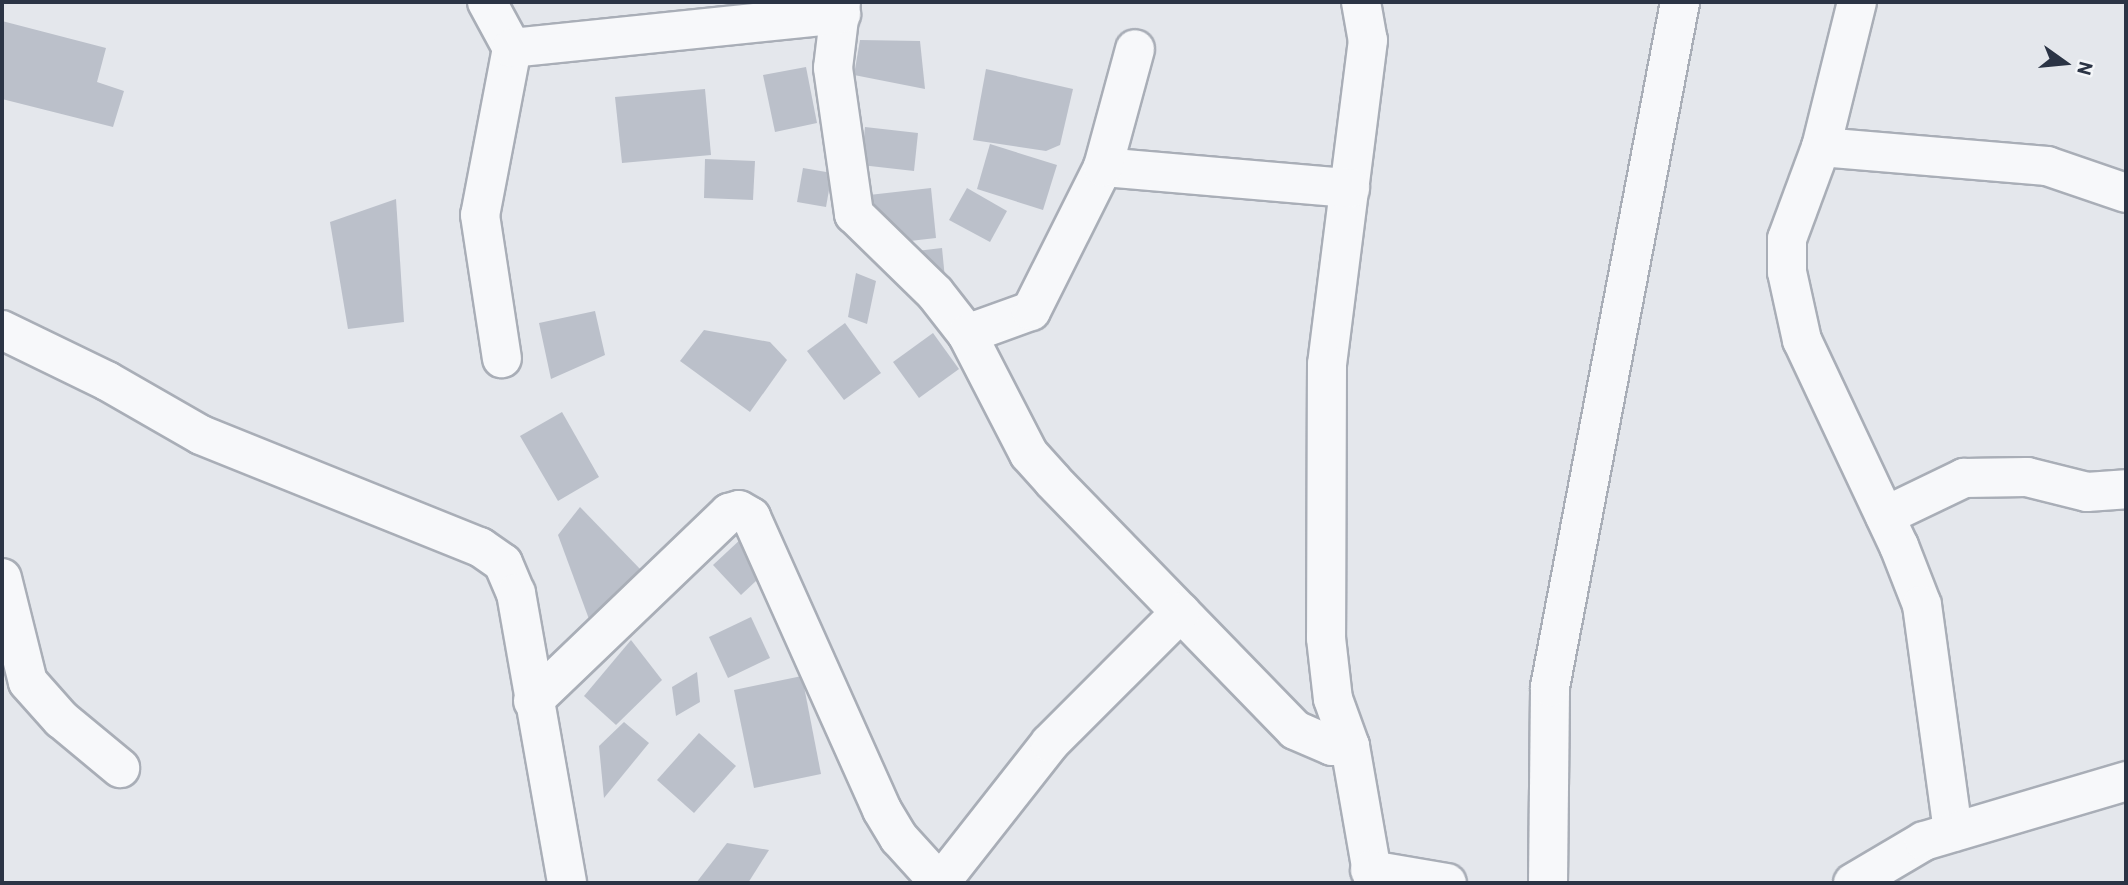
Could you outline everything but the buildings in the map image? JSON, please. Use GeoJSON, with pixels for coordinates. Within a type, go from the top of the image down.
{"type":"FeatureCollection","features":[{"type":"Feature","properties":{"kind":"street"},"geometry":{"type":"LineString","coordinates":[[488,2],[512,48],[480,215],[502,358]]}},
{"type":"Feature","properties":{"kind":"street"},"geometry":{"type":"LineString","coordinates":[[1360,2],[1368,40],[1327,364],[1326,638],[1333,699],[1350,746],[1372,877],[1447,883]]}},
{"type":"Feature","properties":{"kind":"street"},"geometry":{"type":"LineString","coordinates":[[1548,883],[1550,687],[1680,2]]}},
{"type":"Feature","properties":{"kind":"street"},"geometry":{"type":"LineString","coordinates":[[1857,2],[1821,147],[1787,239],[1787,272],[1802,340],[1885,516],[1922,605],[1953,832]]}},
{"type":"Feature","properties":{"kind":"street"},"geometry":{"type":"LineString","coordinates":[[512,48],[841,8],[833,68],[854,214],[935,293],[967,334],[1029,454],[1295,730],[1332,746],[1350,746]]}},
{"type":"Feature","properties":{"kind":"street"},"geometry":{"type":"LineString","coordinates":[[967,334],[1031,311],[1103,167],[1135,49]]}},
{"type":"Feature","properties":{"kind":"street"},"geometry":{"type":"LineString","coordinates":[[1821,147],[2048,166],[2126,192]]}},
{"type":"Feature","properties":{"kind":"street"},"geometry":{"type":"LineString","coordinates":[[1103,167],[1350,188]]}},
{"type":"Feature","properties":{"kind":"street"},"geometry":{"type":"LineString","coordinates":[[2,330],[107,381],[201,435],[480,547],[503,563],[516,593],[566,883]]}},
{"type":"Feature","properties":{"kind":"street"},"geometry":{"type":"LineString","coordinates":[[1885,516],[1964,478],[2027,477],[2087,492],[2126,489]]}},
{"type":"Feature","properties":{"kind":"street"},"geometry":{"type":"LineString","coordinates":[[533,701],[729,513],[739,510],[751,517],[882,810],[899,838],[940,883],[1050,743],[1181,612]]}},
{"type":"Feature","properties":{"kind":"street"},"geometry":{"type":"LineString","coordinates":[[2,578],[29,682],[61,719],[120,768]]}},
{"type":"Feature","properties":{"kind":"street"},"geometry":{"type":"LineString","coordinates":[[1853,883],[1924,841],[2126,781]]}}]}
